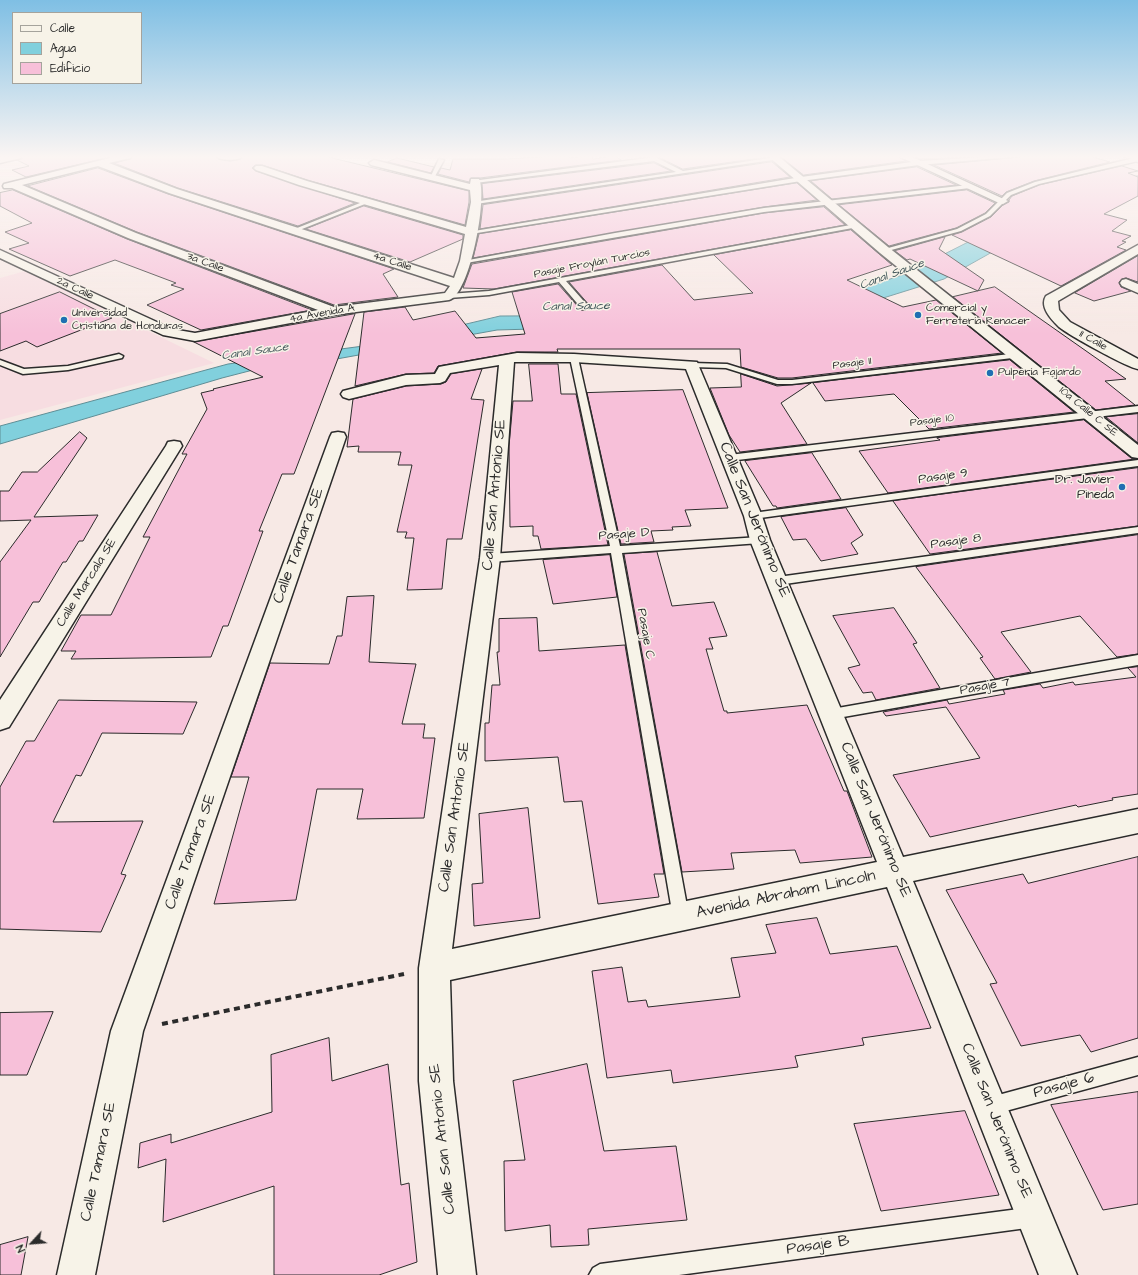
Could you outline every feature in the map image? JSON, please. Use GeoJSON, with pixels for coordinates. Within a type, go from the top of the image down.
{"type":"FeatureCollection","features":[{"type":"Feature","properties":{"kind":"street","name":"3a Calle"},"geometry":{"type":"LineString","coordinates":[[83,216],[164,248],[333,311]]}},
{"type":"Feature","properties":{"kind":"street","name":"4a Calle"},"geometry":{"type":"LineString","coordinates":[[250,216],[458,284]]}},
{"type":"Feature","properties":{"kind":"street"},"geometry":{"type":"LineString","coordinates":[[414,216],[471,232]]}},
{"type":"Feature","properties":{"kind":"street"},"geometry":{"type":"LineString","coordinates":[[449,296],[458,284],[466,261],[474,216]]}},
{"type":"Feature","properties":{"kind":"street","name":"10a Calle C SE"},"geometry":{"type":"LineString","coordinates":[[844,216],[888,253],[1138,453]]}},
{"type":"Feature","properties":{"kind":"street","name":"11 Calle"},"geometry":{"type":"LineString","coordinates":[[1138,249],[1051,299],[1052,311],[1065,325],[1138,365]]}},
{"type":"Feature","properties":{"kind":"street","name":"2a Calle"},"geometry":{"type":"LineString","coordinates":[[0,254],[168,332],[195,337]]}},
{"type":"Feature","properties":{"kind":"street","name":"4a Avenida A"},"geometry":{"type":"LineString","coordinates":[[195,337],[333,311],[449,296]]}},
{"type":"Feature","properties":{"kind":"street"},"geometry":{"type":"LineString","coordinates":[[349,394],[406,380],[440,378],[444,370],[507,358],[574,358],[692,365]]}},
{"type":"Feature","properties":{"kind":"street","name":"Calle San Antonio SE"},"geometry":{"type":"LineString","coordinates":[[458,1275],[436,1082],[434,968],[490,558],[507,358]]}},
{"type":"Feature","properties":{"kind":"street","name":"Calle San Jerónimo SE"},"geometry":{"type":"LineString","coordinates":[[692,365],[756,528],[1058,1275]]}},
{"type":"Feature","properties":{"kind":"street","name":"Calle Tamara SE"},"geometry":{"type":"LineString","coordinates":[[76,1275],[126,1032],[338,438]]}},
{"type":"Feature","properties":{"kind":"street","name":"Calle Marcala SE"},"geometry":{"type":"LineString","coordinates":[[0,720],[174,446]]}},
{"type":"Feature","properties":{"kind":"street","name":"Avenida Abraham Lincoln"},"geometry":{"type":"LineString","coordinates":[[434,968],[1138,821]]}},
{"type":"Feature","properties":{"kind":"lane"},"geometry":{"type":"LineString","coordinates":[[295,230],[332,216]]}},
{"type":"Feature","properties":{"kind":"lane"},"geometry":{"type":"LineString","coordinates":[[471,232],[574,216]]}},
{"type":"Feature","properties":{"kind":"lane"},"geometry":{"type":"LineString","coordinates":[[466,261],[731,216]]}},
{"type":"Feature","properties":{"kind":"lane"},"geometry":{"type":"LineString","coordinates":[[888,253],[959,230],[987,216]]}},
{"type":"Feature","properties":{"kind":"lane","name":"Pasaje Froylán Turcios"},"geometry":{"type":"LineString","coordinates":[[449,296],[489,293],[856,226]]}},
{"type":"Feature","properties":{"kind":"lane"},"geometry":{"type":"LineString","coordinates":[[561,280],[584,307]]}},
{"type":"Feature","properties":{"kind":"lane"},"geometry":{"type":"LineString","coordinates":[[0,362],[23,372],[68,368],[119,356]]}},
{"type":"Feature","properties":{"kind":"lane","name":"Pasaje 11"},"geometry":{"type":"LineString","coordinates":[[692,365],[727,366],[777,382],[792,382],[1018,356]]}},
{"type":"Feature","properties":{"kind":"lane","name":"Pasaje C"},"geometry":{"type":"LineString","coordinates":[[574,358],[616,550],[681,917]]}},
{"type":"Feature","properties":{"kind":"lane","name":"Pasaje 10"},"geometry":{"type":"LineString","coordinates":[[729,458],[1138,409]]}},
{"type":"Feature","properties":{"kind":"lane","name":"Pasaje 9"},"geometry":{"type":"LineString","coordinates":[[756,528],[1138,463]]}},
{"type":"Feature","properties":{"kind":"lane","name":"Pasaje D"},"geometry":{"type":"LineString","coordinates":[[490,558],[616,550],[756,528]]}},
{"type":"Feature","properties":{"kind":"lane","name":"Pasaje 8"},"geometry":{"type":"LineString","coordinates":[[778,581],[1138,530]]}},
{"type":"Feature","properties":{"kind":"lane","name":"Pasaje 7"},"geometry":{"type":"LineString","coordinates":[[832,714],[1138,660]]}},
{"type":"Feature","properties":{"kind":"lane","name":"Pasaje 6"},"geometry":{"type":"LineString","coordinates":[[990,1106],[1138,1066]]}},
{"type":"Feature","properties":{"kind":"lane","name":"Pasaje B"},"geometry":{"type":"LineString","coordinates":[[600,1275],[1035,1217]]}},
{"type":"Feature","properties":{"kind":"path"},"geometry":{"type":"LineString","coordinates":[[126,1032],[434,968]]}},
{"type":"Feature","properties":{"kind":"shaded area","name":"Universidad Cristiana de Honduras"},"geometry":{"type":"Polygon","coordinates":[[[25,271],[214,363],[0,420],[0,278],[25,271]]]}},
{"type":"Feature","properties":{"kind":"water"},"geometry":{"type":"Polygon","coordinates":[[[1021,216],[1057,216],[944,279],[864,304],[641,326],[497,330],[320,362],[253,370],[0,444],[0,426],[228,364],[386,343],[500,316],[700,315],[807,307],[905,274],[1021,216]]]}},
{"type":"Feature","properties":{"kind":"building"},"geometry":{"type":"Polygon","coordinates":[[[18,216],[72,216],[127,239],[312,310],[201,330],[147,305],[184,289],[171,285],[176,283],[115,260],[70,276],[9,249],[29,243],[5,232],[32,223],[18,216]]]}},
{"type":"Feature","properties":{"kind":"building"},"geometry":{"type":"Polygon","coordinates":[[[98,216],[233,216],[394,269],[383,274],[398,297],[334,305],[137,232],[98,216]]]}},
{"type":"Feature","properties":{"kind":"building"},"geometry":{"type":"Polygon","coordinates":[[[265,216],[324,216],[298,226],[265,216]]]}},
{"type":"Feature","properties":{"kind":"building"},"geometry":{"type":"Polygon","coordinates":[[[340,216],[396,216],[463,235],[463,239],[410,262],[306,229],[340,216]]]}},
{"type":"Feature","properties":{"kind":"building"},"geometry":{"type":"Polygon","coordinates":[[[432,216],[467,216],[465,225],[432,216]]]}},
{"type":"Feature","properties":{"kind":"building"},"geometry":{"type":"Polygon","coordinates":[[[482,216],[560,216],[480,229],[482,216]]]}},
{"type":"Feature","properties":{"kind":"building"},"geometry":{"type":"Polygon","coordinates":[[[594,216],[716,216],[473,258],[479,234],[594,216]]]}},
{"type":"Feature","properties":{"kind":"building"},"geometry":{"type":"Polygon","coordinates":[[[750,216],[834,216],[845,225],[494,289],[463,288],[472,264],[750,216]]]}},
{"type":"Feature","properties":{"kind":"building"},"geometry":{"type":"Polygon","coordinates":[[[852,216],[980,216],[956,228],[889,246],[852,216]]]}},
{"type":"Feature","properties":{"kind":"building"},"geometry":{"type":"Polygon","coordinates":[[[992,216],[1110,216],[1127,220],[1112,231],[1131,236],[1122,241],[1126,242],[1117,247],[1126,250],[1061,286],[952,235],[962,232],[992,216]]]}},
{"type":"Feature","properties":{"kind":"building"},"geometry":{"type":"Polygon","coordinates":[[[851,230],[892,265],[847,280],[903,307],[936,300],[1002,353],[792,378],[778,378],[741,367],[740,349],[557,349],[558,352],[517,352],[438,366],[434,373],[406,374],[355,386],[364,312],[405,307],[413,320],[455,311],[476,338],[525,334],[512,292],[558,284],[581,310],[585,310],[590,308],[590,306],[569,282],[662,265],[694,300],[753,293],[714,255],[851,230]]]}},
{"type":"Feature","properties":{"kind":"building"},"geometry":{"type":"Polygon","coordinates":[[[945,237],[939,249],[984,280],[978,291],[910,259],[907,260],[895,251],[945,237]]]}},
{"type":"Feature","properties":{"kind":"building"},"geometry":{"type":"Polygon","coordinates":[[[1138,256],[1138,282],[1126,278],[1119,282],[1121,287],[1131,291],[1094,301],[1075,293],[1138,256]]]}},
{"type":"Feature","properties":{"kind":"building"},"geometry":{"type":"Polygon","coordinates":[[[995,287],[1126,379],[1105,381],[1135,405],[1096,410],[953,297],[995,287]]]}},
{"type":"Feature","properties":{"kind":"building"},"geometry":{"type":"Polygon","coordinates":[[[60,292],[112,318],[37,347],[26,341],[0,351],[0,314],[60,292]]]}},
{"type":"Feature","properties":{"kind":"building"},"geometry":{"type":"Polygon","coordinates":[[[355,314],[294,474],[282,474],[259,531],[263,531],[228,626],[223,626],[211,657],[71,659],[76,651],[61,651],[81,615],[111,615],[150,537],[143,537],[187,454],[182,454],[207,409],[201,393],[263,377],[194,342],[355,314]]]}},
{"type":"Feature","properties":{"kind":"building"},"geometry":{"type":"Polygon","coordinates":[[[1010,360],[1074,412],[929,429],[894,394],[825,401],[813,383],[1010,360]]]}},
{"type":"Feature","properties":{"kind":"building"},"geometry":{"type":"Polygon","coordinates":[[[529,364],[558,364],[561,394],[576,394],[608,545],[541,549],[538,536],[533,536],[533,526],[510,527],[509,446],[513,401],[532,401],[529,364]]]}},
{"type":"Feature","properties":{"kind":"building"},"geometry":{"type":"Polygon","coordinates":[[[482,369],[471,399],[484,400],[462,539],[447,539],[442,589],[407,590],[414,538],[405,538],[407,532],[397,532],[412,465],[398,465],[401,452],[358,452],[359,446],[347,447],[353,399],[406,386],[441,384],[446,382],[451,374],[482,369]]]}},
{"type":"Feature","properties":{"kind":"building"},"geometry":{"type":"Polygon","coordinates":[[[741,374],[777,386],[811,383],[781,403],[807,444],[740,452],[729,435],[710,388],[741,387],[741,374]]]}},
{"type":"Feature","properties":{"kind":"building"},"geometry":{"type":"Polygon","coordinates":[[[683,390],[728,508],[685,510],[691,526],[672,527],[673,530],[651,531],[654,542],[621,544],[587,393],[683,390]]]}},
{"type":"Feature","properties":{"kind":"building"},"geometry":{"type":"Polygon","coordinates":[[[1138,414],[1138,443],[1106,417],[1138,414]]]}},
{"type":"Feature","properties":{"kind":"building"},"geometry":{"type":"Polygon","coordinates":[[[1084,420],[1131,458],[1135,459],[888,493],[859,451],[940,440],[937,438],[1084,420]]]}},
{"type":"Feature","properties":{"kind":"building"},"geometry":{"type":"Polygon","coordinates":[[[80,432],[87,438],[34,517],[98,515],[83,541],[79,541],[66,562],[63,562],[39,602],[33,602],[0,657],[0,562],[31,520],[0,521],[0,491],[9,491],[22,472],[37,472],[80,432]]]}},
{"type":"Feature","properties":{"kind":"building"},"geometry":{"type":"Polygon","coordinates":[[[812,453],[841,499],[777,508],[776,506],[773,506],[745,461],[812,453]]]}},
{"type":"Feature","properties":{"kind":"building"},"geometry":{"type":"Polygon","coordinates":[[[1138,468],[1138,526],[930,554],[893,501],[1138,468]]]}},
{"type":"Feature","properties":{"kind":"building"},"geometry":{"type":"Polygon","coordinates":[[[846,508],[863,535],[851,543],[858,554],[821,561],[806,539],[793,540],[781,517],[846,508]]]}},
{"type":"Feature","properties":{"kind":"building"},"geometry":{"type":"Polygon","coordinates":[[[1138,535],[1138,654],[1117,657],[1080,616],[1001,632],[1031,672],[995,679],[980,658],[983,657],[916,567],[1138,535]]]}},
{"type":"Feature","properties":{"kind":"building"},"geometry":{"type":"Polygon","coordinates":[[[657,552],[672,606],[714,602],[727,636],[709,638],[713,649],[706,649],[724,711],[727,711],[727,713],[807,705],[844,791],[847,791],[872,857],[800,863],[795,850],[731,853],[734,869],[682,872],[624,554],[657,552]]]}},
{"type":"Feature","properties":{"kind":"building"},"geometry":{"type":"Polygon","coordinates":[[[610,555],[617,597],[553,604],[543,560],[610,555]]]}},
{"type":"Feature","properties":{"kind":"building"},"geometry":{"type":"Polygon","coordinates":[[[374,596],[369,662],[416,664],[402,724],[425,724],[423,738],[435,738],[424,818],[357,819],[363,789],[317,789],[296,900],[214,904],[249,777],[231,777],[270,663],[329,664],[337,636],[342,636],[347,597],[374,596]]]}},
{"type":"Feature","properties":{"kind":"building"},"geometry":{"type":"Polygon","coordinates":[[[894,608],[917,643],[913,644],[940,688],[876,700],[872,692],[863,693],[848,668],[860,665],[833,616],[894,608]]]}},
{"type":"Feature","properties":{"kind":"building"},"geometry":{"type":"Polygon","coordinates":[[[537,618],[539,651],[625,645],[664,874],[654,874],[659,897],[598,904],[582,801],[564,802],[558,757],[485,761],[485,723],[489,723],[492,685],[500,685],[497,652],[499,652],[499,619],[537,618]]]}},
{"type":"Feature","properties":{"kind":"building"},"geometry":{"type":"Polygon","coordinates":[[[1138,667],[1138,794],[1112,798],[1113,800],[1078,807],[1076,805],[930,837],[893,775],[980,758],[946,707],[886,716],[883,712],[947,700],[949,704],[1005,694],[1003,690],[1040,684],[1043,688],[1073,682],[1075,685],[1136,677],[1128,668],[1138,667]]]}},
{"type":"Feature","properties":{"kind":"building"},"geometry":{"type":"Polygon","coordinates":[[[59,700],[197,702],[183,734],[102,733],[81,776],[76,775],[53,822],[143,821],[121,874],[126,875],[101,932],[0,929],[0,787],[26,741],[34,741],[59,700]]]}},
{"type":"Feature","properties":{"kind":"building"},"geometry":{"type":"Polygon","coordinates":[[[528,808],[540,918],[474,926],[472,884],[483,883],[479,814],[528,808]]]}},
{"type":"Feature","properties":{"kind":"building"},"geometry":{"type":"Polygon","coordinates":[[[1138,857],[1138,1038],[1091,1052],[1080,1035],[1021,1046],[990,984],[997,983],[946,890],[1023,874],[1028,883],[1138,857]]]}},
{"type":"Feature","properties":{"kind":"building"},"geometry":{"type":"Polygon","coordinates":[[[817,918],[830,954],[897,946],[931,1028],[862,1038],[864,1045],[795,1056],[798,1067],[673,1083],[671,1070],[607,1078],[592,971],[622,967],[628,1002],[646,1000],[648,1007],[740,997],[731,958],[776,953],[766,925],[817,918]]]}},
{"type":"Feature","properties":{"kind":"building"},"geometry":{"type":"Polygon","coordinates":[[[53,1012],[27,1075],[0,1075],[0,1013],[53,1012]]]}},
{"type":"Feature","properties":{"kind":"building"},"geometry":{"type":"Polygon","coordinates":[[[329,1038],[332,1081],[388,1064],[401,1185],[409,1183],[417,1262],[379,1275],[274,1275],[274,1186],[163,1222],[166,1159],[138,1168],[140,1143],[171,1134],[171,1143],[272,1112],[271,1055],[329,1038]]]}},
{"type":"Feature","properties":{"kind":"building"},"geometry":{"type":"Polygon","coordinates":[[[587,1064],[604,1151],[676,1146],[687,1220],[588,1229],[589,1245],[551,1247],[550,1225],[505,1231],[504,1161],[525,1160],[513,1081],[587,1064]]]}},
{"type":"Feature","properties":{"kind":"building"},"geometry":{"type":"Polygon","coordinates":[[[1138,1092],[1138,1204],[1103,1210],[1051,1105],[1138,1092]]]}},
{"type":"Feature","properties":{"kind":"building"},"geometry":{"type":"Polygon","coordinates":[[[965,1111],[999,1195],[881,1211],[854,1124],[965,1111]]]}},
{"type":"Feature","properties":{"kind":"building"},"geometry":{"type":"Polygon","coordinates":[[[28,1237],[21,1275],[0,1275],[0,1245],[28,1237]]]}},
{"type":"Feature","properties":{"kind":"place","name":"Comercial y Ferretería Renacer"},"geometry":{"type":"Point","coordinates":[918,315]}},
{"type":"Feature","properties":{"kind":"place","name":"Universidad Cristiana de Honduras"},"geometry":{"type":"Point","coordinates":[64,320]}},
{"type":"Feature","properties":{"kind":"place","name":"Pulpería Fajardo"},"geometry":{"type":"Point","coordinates":[990,373]}},
{"type":"Feature","properties":{"kind":"place","name":"Dr. Javier Pineda"},"geometry":{"type":"Point","coordinates":[1122,487]}},
{"type":"Feature","properties":{"kind":"water label","name":"Canal Sauce"},"geometry":{"type":"Point","coordinates":[892,275]}},
{"type":"Feature","properties":{"kind":"water label","name":"Canal Sauce"},"geometry":{"type":"Point","coordinates":[576,307]}},
{"type":"Feature","properties":{"kind":"water label","name":"Canal Sauce"},"geometry":{"type":"Point","coordinates":[255,352]}}]}
